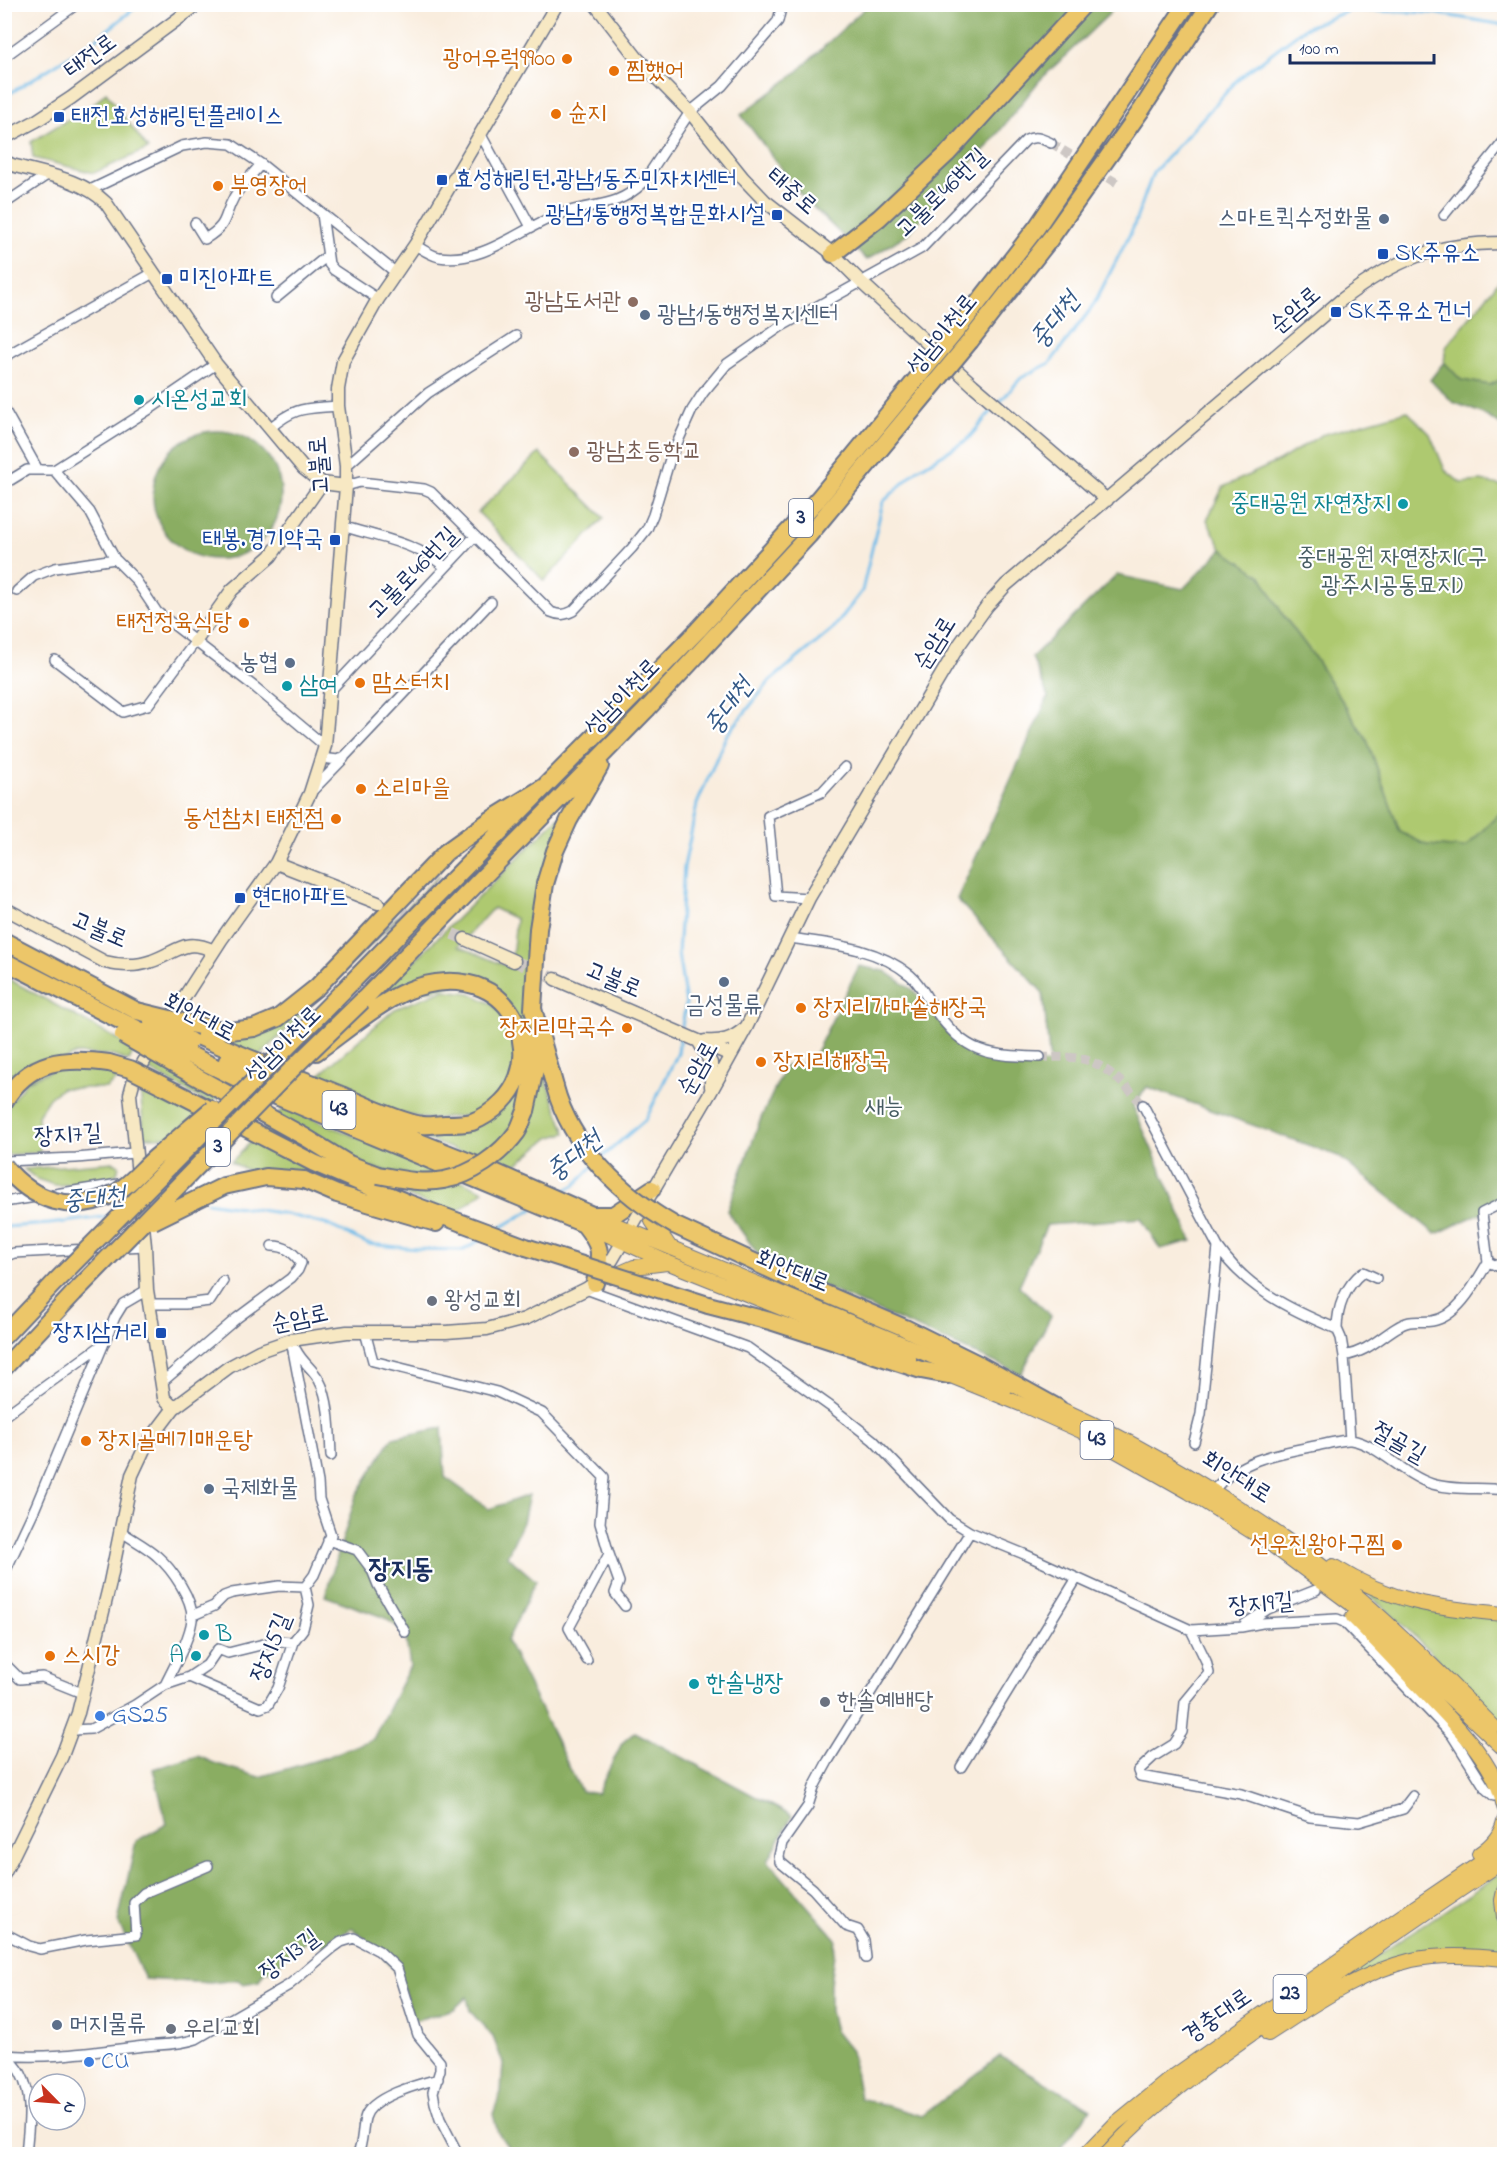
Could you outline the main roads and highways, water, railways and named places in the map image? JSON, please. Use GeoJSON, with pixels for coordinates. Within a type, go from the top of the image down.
{"type":"FeatureCollection","features":[{"type":"Feature","properties":{"kind":"highway"},"geometry":{"type":"LineString","coordinates":[[833,254],[879,218],[947,154],[1084,4]]}},
{"type":"Feature","properties":{"kind":"highway"},"geometry":{"type":"LineString","coordinates":[[1129,91],[1176,4]]}},
{"type":"Feature","properties":{"kind":"highway","name":"성남이천로"},"geometry":{"type":"LineString","coordinates":[[4,1336],[633,697],[818,499],[957,330],[1037,227],[1187,4]]}},
{"type":"Feature","properties":{"kind":"highway","name":"성남이천로"},"geometry":{"type":"LineString","coordinates":[[4,1368],[293,1068],[368,1006],[809,535],[970,341],[1050,239],[1142,109],[1210,4]]}},
{"type":"Feature","properties":{"kind":"highway"},"geometry":{"type":"LineString","coordinates":[[130,1024],[188,1043],[305,1137],[348,1164],[378,1175],[424,1181],[445,1180],[485,1163],[518,1131],[526,1110],[535,1070],[533,1009],[538,929],[545,884],[555,851],[569,820],[615,740]]}},
{"type":"Feature","properties":{"kind":"highway"},"geometry":{"type":"LineString","coordinates":[[188,1043],[230,1031],[254,1028],[278,1018],[317,987],[446,852],[492,819],[544,787]]}},
{"type":"Feature","properties":{"kind":"highway","name":"회안대로"},"geometry":{"type":"LineString","coordinates":[[4,941],[130,1024]]}},
{"type":"Feature","properties":{"kind":"highway","name":"회안대로"},"geometry":{"type":"LineString","coordinates":[[4,961],[130,1024]]}},
{"type":"Feature","properties":{"kind":"highway"},"geometry":{"type":"LineString","coordinates":[[4,967],[130,1024],[421,1125],[472,1121],[493,1111],[507,1097],[518,1079],[523,1058],[522,1039],[517,1022],[504,1003],[488,991],[471,983],[453,981],[431,983],[368,1006]]}},
{"type":"Feature","properties":{"kind":"highway"},"geometry":{"type":"LineString","coordinates":[[533,1009],[559,1101],[574,1131],[623,1190],[674,1225],[905,1328],[980,1365],[1058,1408]]}},
{"type":"Feature","properties":{"kind":"highway"},"geometry":{"type":"LineString","coordinates":[[4,1166],[24,1186],[46,1199],[71,1204],[92,1202],[116,1192],[304,1030]]}},
{"type":"Feature","properties":{"kind":"highway","name":"회안대로"},"geometry":{"type":"LineString","coordinates":[[188,1043],[306,1109],[487,1176],[588,1219]]}},
{"type":"Feature","properties":{"kind":"highway"},"geometry":{"type":"LineString","coordinates":[[4,1102],[13,1088],[32,1071],[55,1062],[82,1059],[109,1063],[130,1069],[406,1209]]}},
{"type":"Feature","properties":{"kind":"highway"},"geometry":{"type":"LineString","coordinates":[[139,1228],[224,1186],[266,1177],[304,1180],[337,1194],[406,1209],[708,1305],[770,1321],[921,1370],[948,1375]]}},
{"type":"Feature","properties":{"kind":"highway"},"geometry":{"type":"LineString","coordinates":[[591,1286],[599,1254],[598,1242],[588,1219],[613,1215],[650,1195]]}},
{"type":"Feature","properties":{"kind":"main road"},"geometry":{"type":"LineString","coordinates":[[650,1195],[652,1221],[670,1248]]}},
{"type":"Feature","properties":{"kind":"main road","name":"회안대로"},"geometry":{"type":"LineString","coordinates":[[588,1219],[626,1236],[669,1263],[1023,1405],[1126,1455],[1265,1540],[1313,1574],[1382,1632],[1504,1749]]}},
{"type":"Feature","properties":{"kind":"main road","name":"회안대로"},"geometry":{"type":"LineString","coordinates":[[626,1236],[670,1248],[1058,1408],[1137,1447],[1213,1491],[1327,1570],[1379,1615],[1504,1737]]}},
{"type":"Feature","properties":{"kind":"main road"},"geometry":{"type":"LineString","coordinates":[[591,1286],[634,1267],[669,1263]]}},
{"type":"Feature","properties":{"kind":"main road"},"geometry":{"type":"LineString","coordinates":[[1266,1526],[1347,1575],[1391,1596],[1426,1605],[1504,1614]]}},
{"type":"Feature","properties":{"kind":"main road"},"geometry":{"type":"LineString","coordinates":[[1313,1574],[1443,1712],[1485,1761],[1495,1779],[1504,1807]]}},
{"type":"Feature","properties":{"kind":"main road"},"geometry":{"type":"LineString","coordinates":[[1399,1918],[1461,1866],[1489,1848],[1504,1821]]}},
{"type":"Feature","properties":{"kind":"main road","name":"경충대로"},"geometry":{"type":"LineString","coordinates":[[1086,2154],[1116,2123],[1170,2079],[1504,1846]]}},
{"type":"Feature","properties":{"kind":"main road","name":"경충대로"},"geometry":{"type":"LineString","coordinates":[[1107,2154],[1152,2108],[1207,2065],[1504,1861]]}},
{"type":"Feature","properties":{"kind":"main road"},"geometry":{"type":"LineString","coordinates":[[1504,1891],[1502,1900],[1504,1917]]}},
{"type":"Feature","properties":{"kind":"main road"},"geometry":{"type":"LineString","coordinates":[[1152,2108],[1341,1987],[1412,1960],[1437,1957],[1504,1959]]}},
{"type":"Feature","properties":{"kind":"waterway"},"geometry":{"type":"LineString","coordinates":[[4,97],[95,40],[140,4]]}},
{"type":"Feature","properties":{"kind":"waterway","name":"중대천"},"geometry":{"type":"LineString","coordinates":[[1000,402],[1021,378],[1050,363],[1093,306],[1133,228],[1153,173],[1240,77],[1305,28],[1350,10],[1433,13],[1504,25]]}},
{"type":"Feature","properties":{"kind":"waterway","name":"중대천"},"geometry":{"type":"LineString","coordinates":[[681,1031],[686,1004],[678,953],[684,867],[697,804],[726,736],[770,681],[833,629],[862,591],[883,502],[918,469],[967,440],[995,407]]}},
{"type":"Feature","properties":{"kind":"waterway","name":"중대천"},"geometry":{"type":"LineString","coordinates":[[601,1158],[646,1119],[678,1053],[680,1037]]}},
{"type":"Feature","properties":{"kind":"waterway","name":"중대천"},"geometry":{"type":"LineString","coordinates":[[560,1193],[575,1185],[594,1165]]}},
{"type":"Feature","properties":{"kind":"waterway","name":"중대천"},"geometry":{"type":"LineString","coordinates":[[207,1202],[286,1214],[328,1225],[368,1244],[417,1249],[464,1250],[484,1237]]}},
{"type":"Feature","properties":{"kind":"waterway","name":"중대천"},"geometry":{"type":"LineString","coordinates":[[498,1229],[533,1209]]}},
{"type":"Feature","properties":{"kind":"waterway","name":"중대천"},"geometry":{"type":"LineString","coordinates":[[4,1227],[112,1216]]}},
{"type":"Feature","properties":{"kind":"tunnel"},"geometry":{"type":"LineString","coordinates":[[1051,143],[1117,183]]}},
{"type":"Feature","properties":{"kind":"tunnel"},"geometry":{"type":"LineString","coordinates":[[386,906],[465,939]]}},
{"type":"Feature","properties":{"kind":"tunnel"},"geometry":{"type":"LineString","coordinates":[[514,961],[555,979]]}},
{"type":"Feature","properties":{"kind":"tunnel"},"geometry":{"type":"LineString","coordinates":[[1040,1057],[1073,1058],[1092,1062],[1116,1078],[1143,1105]]}},
{"type":"Feature","properties":{"kind":"place","name":"광어우럭9900"},"geometry":{"type":"Point","coordinates":[567,59]}},
{"type":"Feature","properties":{"kind":"place","name":"찜했어"},"geometry":{"type":"Point","coordinates":[614,71]}},
{"type":"Feature","properties":{"kind":"place","name":"슌지"},"geometry":{"type":"Point","coordinates":[556,114]}},
{"type":"Feature","properties":{"kind":"place","name":"태전효성해링턴플레이스"},"geometry":{"type":"Point","coordinates":[59,117]}},
{"type":"Feature","properties":{"kind":"place","name":"효성해링턴.광남1동주민자치센터"},"geometry":{"type":"Point","coordinates":[442,180]}},
{"type":"Feature","properties":{"kind":"place","name":"부영장어"},"geometry":{"type":"Point","coordinates":[218,186]}},
{"type":"Feature","properties":{"kind":"place","name":"광남1통행정복합문화시설"},"geometry":{"type":"Point","coordinates":[777,215]}},
{"type":"Feature","properties":{"kind":"place","name":"스마트퀵수정화물"},"geometry":{"type":"Point","coordinates":[1384,219]}},
{"type":"Feature","properties":{"kind":"place","name":"SK주유소"},"geometry":{"type":"Point","coordinates":[1383,254]}},
{"type":"Feature","properties":{"kind":"place","name":"미진아파트"},"geometry":{"type":"Point","coordinates":[167,279]}},
{"type":"Feature","properties":{"kind":"place","name":"광남도서관"},"geometry":{"type":"Point","coordinates":[633,302]}},
{"type":"Feature","properties":{"kind":"place","name":"SK주유소건너"},"geometry":{"type":"Point","coordinates":[1336,312]}},
{"type":"Feature","properties":{"kind":"place","name":"광남1동행정복지센터"},"geometry":{"type":"Point","coordinates":[645,315]}},
{"type":"Feature","properties":{"kind":"place","name":"시온성교회"},"geometry":{"type":"Point","coordinates":[139,400]}},
{"type":"Feature","properties":{"kind":"place","name":"광남초등학교"},"geometry":{"type":"Point","coordinates":[574,452]}},
{"type":"Feature","properties":{"kind":"place","name":"중대공원 자연장지"},"geometry":{"type":"Point","coordinates":[1403,504]}},
{"type":"Feature","properties":{"kind":"place","name":"태봉.경기약국"},"geometry":{"type":"Point","coordinates":[335,540]}},
{"type":"Feature","properties":{"kind":"place","name":"태전정육식당"},"geometry":{"type":"Point","coordinates":[244,623]}},
{"type":"Feature","properties":{"kind":"place","name":"농협"},"geometry":{"type":"Point","coordinates":[290,663]}},
{"type":"Feature","properties":{"kind":"place","name":"맘스터치"},"geometry":{"type":"Point","coordinates":[360,683]}},
{"type":"Feature","properties":{"kind":"place","name":"삼여"},"geometry":{"type":"Point","coordinates":[287,686]}},
{"type":"Feature","properties":{"kind":"place","name":"소리마을"},"geometry":{"type":"Point","coordinates":[361,789]}},
{"type":"Feature","properties":{"kind":"place","name":"동선참치 태전점"},"geometry":{"type":"Point","coordinates":[336,819]}},
{"type":"Feature","properties":{"kind":"place","name":"현대아파트"},"geometry":{"type":"Point","coordinates":[240,898]}},
{"type":"Feature","properties":{"kind":"place","name":"금성물류"},"geometry":{"type":"Point","coordinates":[724,982]}},
{"type":"Feature","properties":{"kind":"place","name":"장지리가마솥해장국"},"geometry":{"type":"Point","coordinates":[801,1008]}},
{"type":"Feature","properties":{"kind":"place","name":"장지리막국수"},"geometry":{"type":"Point","coordinates":[627,1028]}},
{"type":"Feature","properties":{"kind":"place","name":"장지리해장국"},"geometry":{"type":"Point","coordinates":[761,1062]}},
{"type":"Feature","properties":{"kind":"place","name":"왕성교회"},"geometry":{"type":"Point","coordinates":[432,1301]}},
{"type":"Feature","properties":{"kind":"place","name":"장지삼거리"},"geometry":{"type":"Point","coordinates":[161,1333]}},
{"type":"Feature","properties":{"kind":"place","name":"장지골메기매운탕"},"geometry":{"type":"Point","coordinates":[86,1441]}},
{"type":"Feature","properties":{"kind":"place","name":"국제화물"},"geometry":{"type":"Point","coordinates":[209,1489]}},
{"type":"Feature","properties":{"kind":"place","name":"선우진왕아구찜"},"geometry":{"type":"Point","coordinates":[1397,1545]}},
{"type":"Feature","properties":{"kind":"place","name":"B"},"geometry":{"type":"Point","coordinates":[204,1635]}},
{"type":"Feature","properties":{"kind":"place","name":"스시강"},"geometry":{"type":"Point","coordinates":[50,1656]}},
{"type":"Feature","properties":{"kind":"place","name":"A"},"geometry":{"type":"Point","coordinates":[196,1656]}},
{"type":"Feature","properties":{"kind":"place","name":"한솔냉장"},"geometry":{"type":"Point","coordinates":[694,1684]}},
{"type":"Feature","properties":{"kind":"place","name":"한솔예배당"},"geometry":{"type":"Point","coordinates":[825,1702]}},
{"type":"Feature","properties":{"kind":"place","name":"GS25"},"geometry":{"type":"Point","coordinates":[100,1716]}},
{"type":"Feature","properties":{"kind":"place","name":"머지물류"},"geometry":{"type":"Point","coordinates":[57,2025]}},
{"type":"Feature","properties":{"kind":"place","name":"우리교회"},"geometry":{"type":"Point","coordinates":[171,2029]}},
{"type":"Feature","properties":{"kind":"place","name":"CU"},"geometry":{"type":"Point","coordinates":[89,2062]}},
{"type":"Feature","properties":{"kind":"district","name":"장지동"},"geometry":{"type":"Point","coordinates":[401,1570]}},
{"type":"Feature","properties":{"kind":"park label","name":"중대공원 자연장지(구 광주시공동묘지)"},"geometry":{"type":"Point","coordinates":[1392,572]}},
{"type":"Feature","properties":{"kind":"park label","name":"새능"},"geometry":{"type":"Point","coordinates":[884,1107]}}]}
